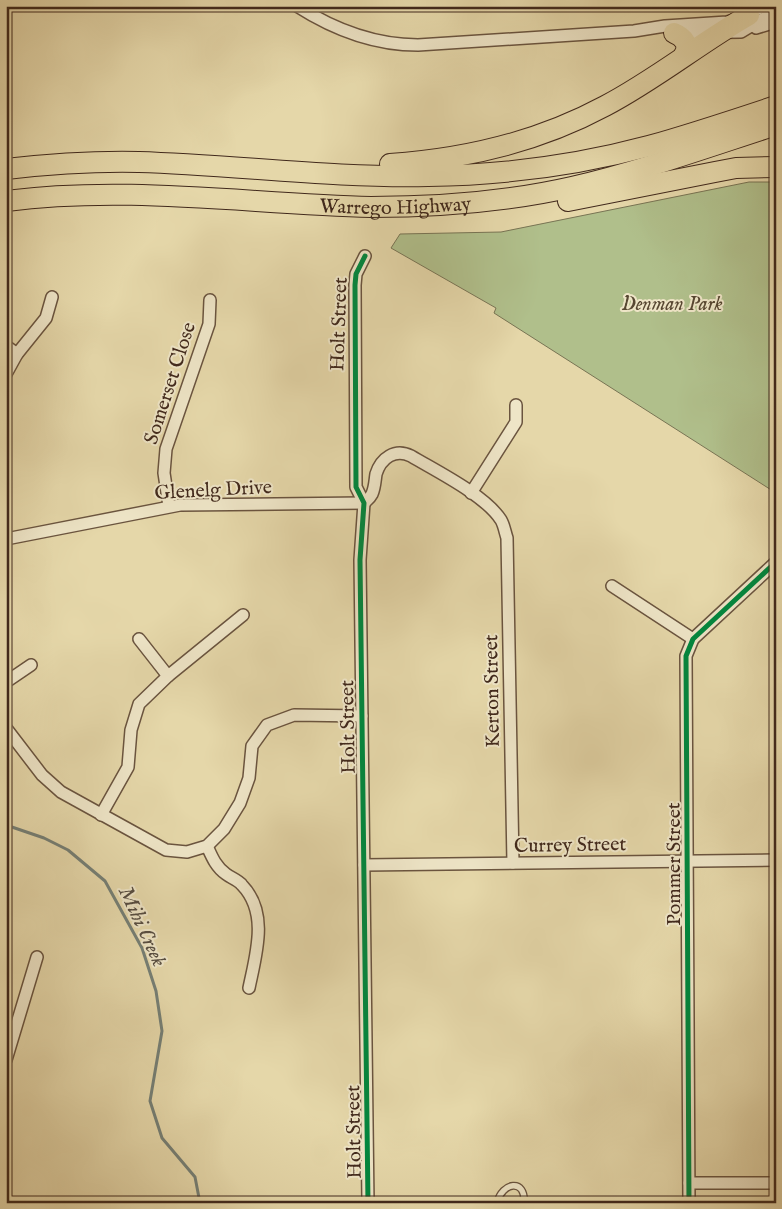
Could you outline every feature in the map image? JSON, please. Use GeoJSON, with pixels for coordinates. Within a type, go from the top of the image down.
{"type":"FeatureCollection","features":[{"type":"Feature","properties":{"kind":"highway"},"geometry":{"type":"LineString","coordinates":[[327,173],[352,166],[414,163],[448,158],[515,143],[569,123],[605,106],[719,32],[757,10]]}},
{"type":"Feature","properties":{"kind":"highway"},"geometry":{"type":"LineString","coordinates":[[674,33],[681,36],[685,41],[686,50],[684,55]]}},
{"type":"Feature","properties":{"kind":"highway","name":"Warrego Highway"},"geometry":{"type":"LineString","coordinates":[[6,169],[81,162],[137,162],[392,176],[463,175],[562,164],[648,146],[776,106]]}},
{"type":"Feature","properties":{"kind":"highway","name":"Warrego Highway"},"geometry":{"type":"LineString","coordinates":[[6,201],[56,196],[138,194],[371,207],[410,207],[477,202],[571,187],[666,161],[776,125]]}},
{"type":"Feature","properties":{"kind":"highway"},"geometry":{"type":"LineString","coordinates":[[371,207],[397,216],[521,209],[715,172],[754,167],[776,167]]}},
{"type":"Feature","properties":{"kind":"street"},"geometry":{"type":"LineString","coordinates":[[297,6],[313,16],[353,33],[405,45],[634,31],[665,26],[724,22],[738,19],[757,10]]}},
{"type":"Feature","properties":{"kind":"street"},"geometry":{"type":"LineString","coordinates":[[739,32],[748,29],[776,11]]}},
{"type":"Feature","properties":{"kind":"street"},"geometry":{"type":"LineString","coordinates":[[634,31],[674,33],[739,32],[776,22]]}},
{"type":"Feature","properties":{"kind":"street","name":"Holt Street"},"geometry":{"type":"LineString","coordinates":[[364,256],[356,274],[355,285],[356,487],[364,503],[360,560],[368,1203]]}},
{"type":"Feature","properties":{"kind":"street"},"geometry":{"type":"LineString","coordinates":[[6,374],[17,354],[46,318],[52,297]]}},
{"type":"Feature","properties":{"kind":"street","name":"Somerset Close"},"geometry":{"type":"LineString","coordinates":[[169,506],[164,473],[166,449],[209,324],[210,300]]}},
{"type":"Feature","properties":{"kind":"street"},"geometry":{"type":"LineString","coordinates":[[6,346],[17,354]]}},
{"type":"Feature","properties":{"kind":"street"},"geometry":{"type":"LineString","coordinates":[[364,503],[372,494],[377,471],[382,462],[386,457],[395,453],[408,454],[471,493],[516,422],[516,405]]}},
{"type":"Feature","properties":{"kind":"street","name":"Kerton Street"},"geometry":{"type":"LineString","coordinates":[[471,493],[490,507],[501,520],[507,538],[513,863]]}},
{"type":"Feature","properties":{"kind":"street","name":"Glenelg Drive"},"geometry":{"type":"LineString","coordinates":[[6,539],[169,506],[192,504],[364,503]]}},
{"type":"Feature","properties":{"kind":"street"},"geometry":{"type":"LineString","coordinates":[[612,586],[693,639],[776,562]]}},
{"type":"Feature","properties":{"kind":"street"},"geometry":{"type":"LineString","coordinates":[[101,815],[128,767],[131,730],[139,704],[168,676],[243,615]]}},
{"type":"Feature","properties":{"kind":"street"},"geometry":{"type":"LineString","coordinates":[[139,639],[168,676]]}},
{"type":"Feature","properties":{"kind":"street","name":"Pommer Street"},"geometry":{"type":"LineString","coordinates":[[690,1203],[686,656],[693,639]]}},
{"type":"Feature","properties":{"kind":"street"},"geometry":{"type":"LineString","coordinates":[[6,682],[31,666]]}},
{"type":"Feature","properties":{"kind":"street"},"geometry":{"type":"LineString","coordinates":[[6,728],[42,776],[61,792],[166,850],[187,852],[207,846],[224,829],[240,803],[248,778],[252,746],[267,725],[294,715],[362,716]]}},
{"type":"Feature","properties":{"kind":"street"},"geometry":{"type":"LineString","coordinates":[[207,846],[214,863],[224,873],[241,883],[252,898],[260,922],[249,988]]}},
{"type":"Feature","properties":{"kind":"street","name":"Currey Street"},"geometry":{"type":"LineString","coordinates":[[364,865],[776,860]]}},
{"type":"Feature","properties":{"kind":"street"},"geometry":{"type":"LineString","coordinates":[[6,1060],[37,957]]}},
{"type":"Feature","properties":{"kind":"street"},"geometry":{"type":"LineString","coordinates":[[689,1183],[776,1183]]}},
{"type":"Feature","properties":{"kind":"lane"},"geometry":{"type":"LineString","coordinates":[[497,1203],[503,1190],[511,1186],[520,1188],[523,1192],[524,1203]]}},
{"type":"Feature","properties":{"kind":"green space","name":"Denman Park"},"geometry":{"type":"Polygon","coordinates":[[[749,182],[776,182],[776,493],[494,313],[496,308],[391,248],[400,234],[501,232],[749,182]]]}},
{"type":"Feature","properties":{"kind":"waterway","name":"Mihi Creek"},"geometry":{"type":"LineString","coordinates":[[6,825],[44,838],[68,850],[105,881],[142,948],[156,991],[162,1031],[150,1101],[162,1138],[195,1177],[200,1203]]}},
{"type":"Feature","properties":{"kind":"cycle path"},"geometry":{"type":"LineString","coordinates":[[365,256],[356,274],[355,285],[356,487],[364,503],[360,560],[368,1203]]}},
{"type":"Feature","properties":{"kind":"cycle path"},"geometry":{"type":"LineString","coordinates":[[689,1203],[686,656],[693,639],[776,562]]}}]}
